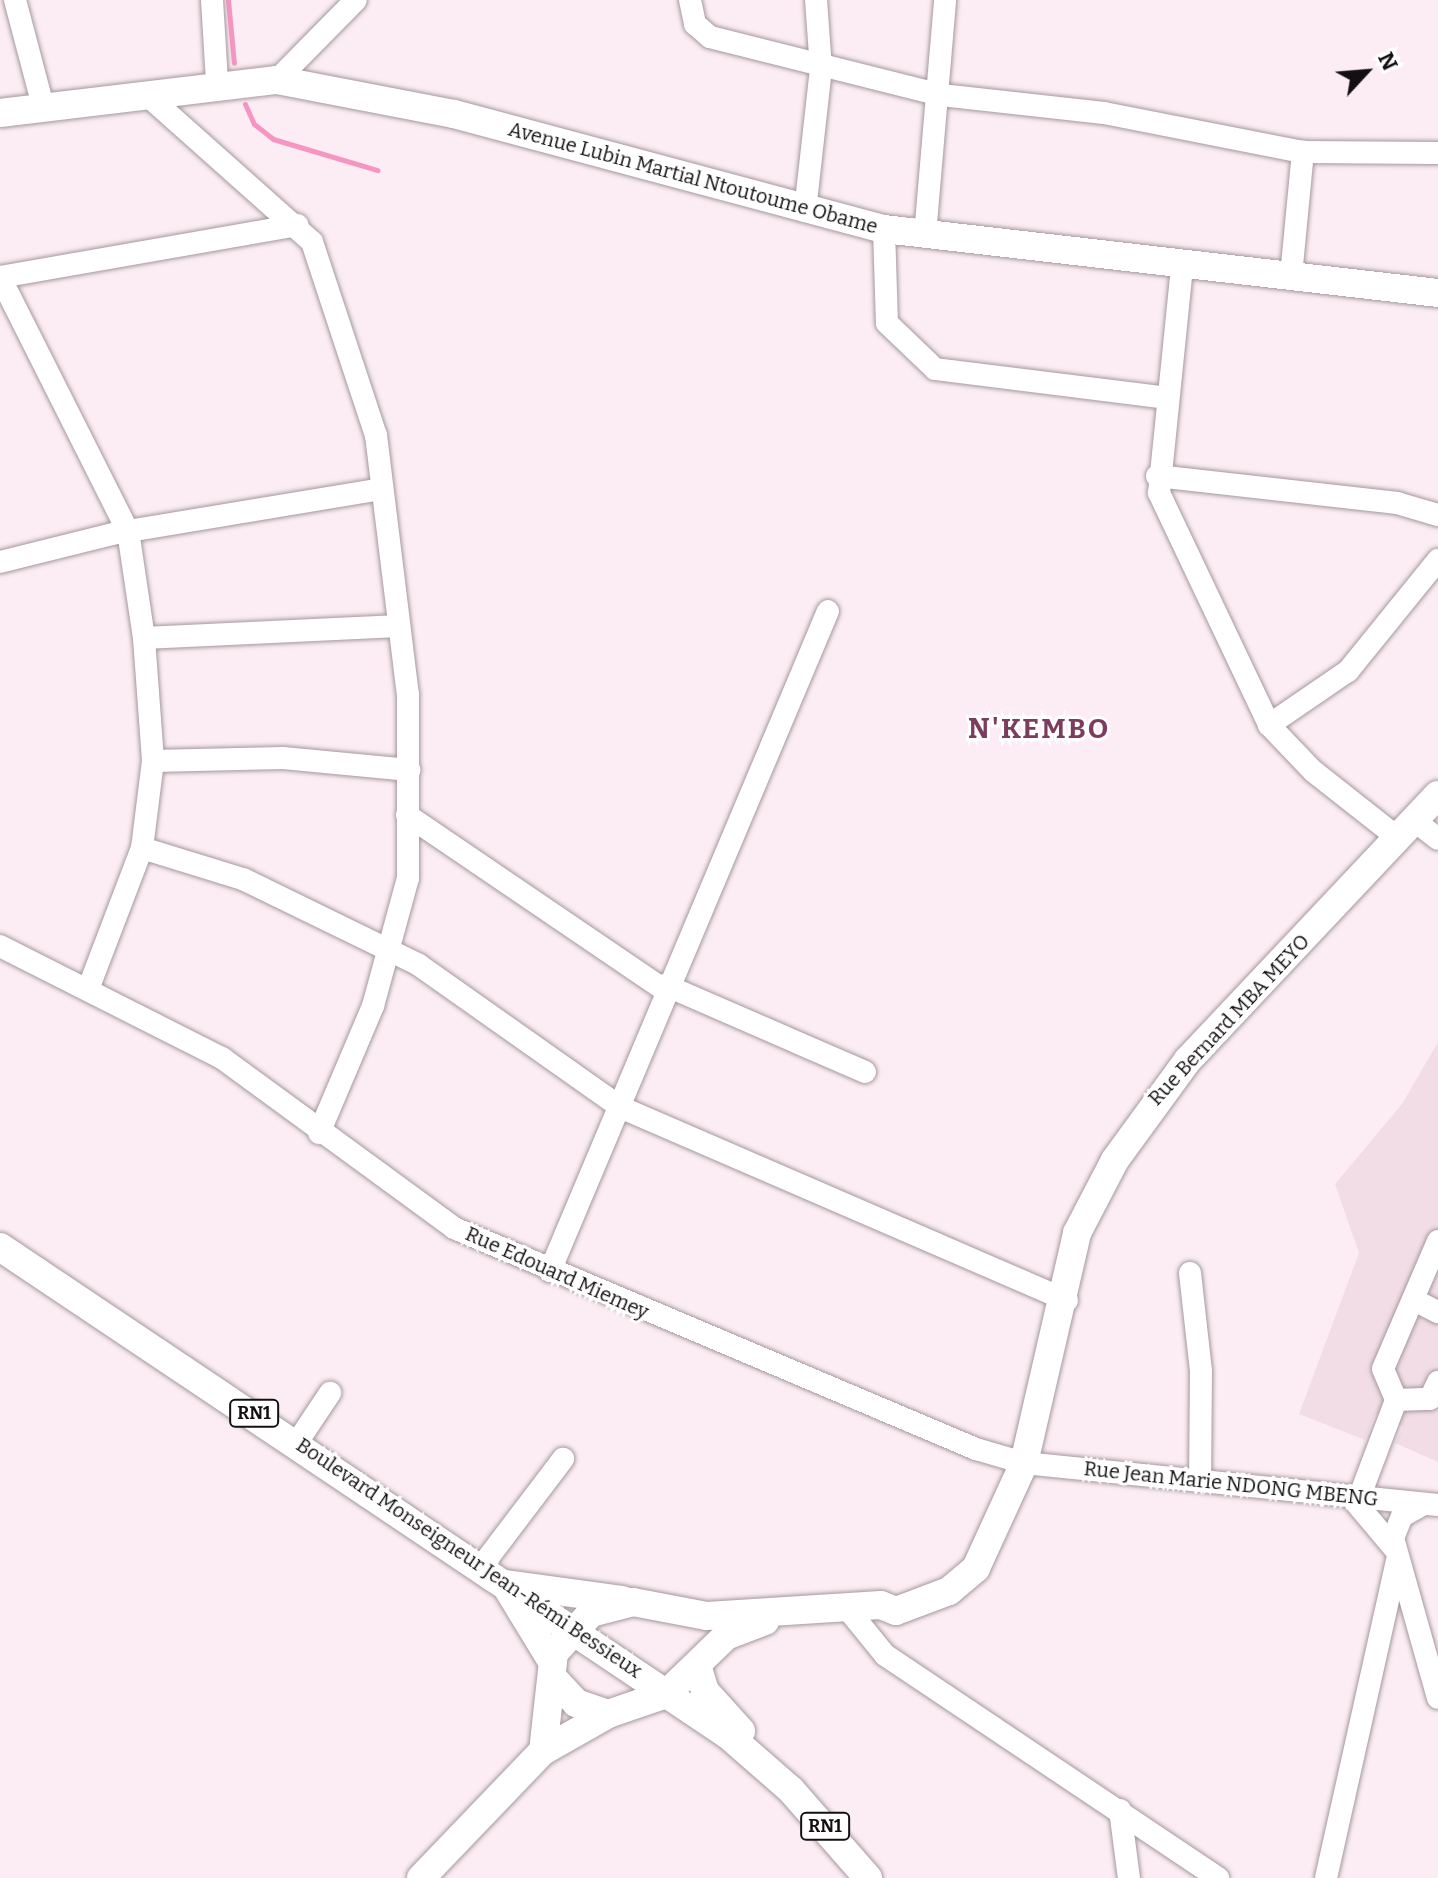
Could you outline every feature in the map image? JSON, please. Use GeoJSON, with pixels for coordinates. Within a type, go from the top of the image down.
{"type":"FeatureCollection","features":[{"type":"Feature","properties":{"kind":"main road","name":"Avenue Lubin Martial Ntoutoume Obame"},"geometry":{"type":"LineString","coordinates":[[0,113],[217,82],[277,80],[454,114],[805,211],[884,229],[1182,267],[1438,293]]}},
{"type":"Feature","properties":{"kind":"main road","name":"Rue Bernard MBA MEYO"},"geometry":{"type":"LineString","coordinates":[[772,1617],[846,1607],[918,1607],[964,1580],[994,1538],[1024,1463],[1067,1300],[1077,1233],[1143,1114],[1438,795]]}},
{"type":"Feature","properties":{"kind":"main road","name":"Boulevard Monseigneur Jean-Rémi Bessieux"},"geometry":{"type":"LineString","coordinates":[[0,1247],[298,1441],[666,1694],[778,1779],[868,1878]]}},
{"type":"Feature","properties":{"kind":"main road"},"geometry":{"type":"LineString","coordinates":[[505,1584],[669,1607],[772,1617]]}},
{"type":"Feature","properties":{"kind":"main road"},"geometry":{"type":"LineString","coordinates":[[505,1584],[553,1671],[576,1703],[685,1720],[778,1779]]}},
{"type":"Feature","properties":{"kind":"main road"},"geometry":{"type":"LineString","coordinates":[[543,1751],[544,1710],[553,1671],[572,1627],[633,1602]]}},
{"type":"Feature","properties":{"kind":"main road"},"geometry":{"type":"LineString","coordinates":[[669,1607],[693,1620],[703,1658],[705,1691],[778,1779]]}},
{"type":"Feature","properties":{"kind":"main road"},"geometry":{"type":"LineString","coordinates":[[421,1878],[543,1751],[619,1712],[666,1694],[726,1636],[772,1617]]}},
{"type":"Feature","properties":{"kind":"street"},"geometry":{"type":"LineString","coordinates":[[15,0],[43,106]]}},
{"type":"Feature","properties":{"kind":"street"},"geometry":{"type":"LineString","coordinates":[[212,0],[217,82]]}},
{"type":"Feature","properties":{"kind":"street"},"geometry":{"type":"LineString","coordinates":[[277,80],[356,0]]}},
{"type":"Feature","properties":{"kind":"street"},"geometry":{"type":"LineString","coordinates":[[690,0],[695,24],[710,37],[821,69],[941,95],[1104,113],[1303,152],[1438,153]]}},
{"type":"Feature","properties":{"kind":"street"},"geometry":{"type":"LineString","coordinates":[[805,211],[821,69],[816,0]]}},
{"type":"Feature","properties":{"kind":"street"},"geometry":{"type":"LineString","coordinates":[[925,235],[941,95],[945,0]]}},
{"type":"Feature","properties":{"kind":"street"},"geometry":{"type":"LineString","coordinates":[[146,94],[297,225],[331,285],[367,394],[399,626],[409,770],[408,878],[391,950],[319,1133]]}},
{"type":"Feature","properties":{"kind":"street"},"geometry":{"type":"LineString","coordinates":[[1291,276],[1303,152]]}},
{"type":"Feature","properties":{"kind":"street"},"geometry":{"type":"LineString","coordinates":[[89,987],[142,848],[153,761],[144,638],[128,531],[0,277],[297,225]]}},
{"type":"Feature","properties":{"kind":"street"},"geometry":{"type":"LineString","coordinates":[[884,229],[887,323],[935,369],[1167,398]]}},
{"type":"Feature","properties":{"kind":"street"},"geometry":{"type":"LineString","coordinates":[[1182,267],[1157,476],[1218,629],[1269,725],[1313,771],[1406,830],[1438,839]]}},
{"type":"Feature","properties":{"kind":"street"},"geometry":{"type":"LineString","coordinates":[[1157,476],[1397,503],[1438,515]]}},
{"type":"Feature","properties":{"kind":"street"},"geometry":{"type":"LineString","coordinates":[[0,562],[128,531],[381,489]]}},
{"type":"Feature","properties":{"kind":"street"},"geometry":{"type":"LineString","coordinates":[[1269,725],[1348,671],[1438,560]]}},
{"type":"Feature","properties":{"kind":"street"},"geometry":{"type":"LineString","coordinates":[[550,1271],[620,1107],[664,987],[746,817],[828,611]]}},
{"type":"Feature","properties":{"kind":"street"},"geometry":{"type":"LineString","coordinates":[[144,638],[399,626]]}},
{"type":"Feature","properties":{"kind":"street"},"geometry":{"type":"LineString","coordinates":[[153,761],[283,758],[409,770]]}},
{"type":"Feature","properties":{"kind":"street"},"geometry":{"type":"LineString","coordinates":[[407,815],[664,987],[865,1072]]}},
{"type":"Feature","properties":{"kind":"street"},"geometry":{"type":"LineString","coordinates":[[142,848],[215,867],[391,950],[620,1107],[1067,1300]]}},
{"type":"Feature","properties":{"kind":"street","name":"Rue Edouard Miemey"},"geometry":{"type":"LineString","coordinates":[[0,946],[89,987],[222,1058],[319,1133],[454,1228],[550,1271],[1024,1463]]}},
{"type":"Feature","properties":{"kind":"street"},"geometry":{"type":"LineString","coordinates":[[1438,1241],[1383,1369],[1396,1400],[1355,1497],[1396,1555],[1438,1698]]}},
{"type":"Feature","properties":{"kind":"street"},"geometry":{"type":"LineString","coordinates":[[1190,1273],[1201,1371],[1200,1479]]}},
{"type":"Feature","properties":{"kind":"street"},"geometry":{"type":"LineString","coordinates":[[1414,1300],[1438,1312]]}},
{"type":"Feature","properties":{"kind":"street"},"geometry":{"type":"LineString","coordinates":[[1396,1400],[1430,1399],[1438,1382]]}},
{"type":"Feature","properties":{"kind":"street"},"geometry":{"type":"LineString","coordinates":[[298,1441],[330,1393]]}},
{"type":"Feature","properties":{"kind":"street"},"geometry":{"type":"LineString","coordinates":[[481,1567],[563,1459]]}},
{"type":"Feature","properties":{"kind":"street","name":"Rue Jean Marie NDONG MBENG"},"geometry":{"type":"LineString","coordinates":[[1024,1463],[1431,1504]]}},
{"type":"Feature","properties":{"kind":"street"},"geometry":{"type":"LineString","coordinates":[[1326,1878],[1402,1516],[1431,1504]]}},
{"type":"Feature","properties":{"kind":"street"},"geometry":{"type":"LineString","coordinates":[[846,1607],[871,1645],[1218,1878]]}},
{"type":"Feature","properties":{"kind":"street"},"geometry":{"type":"LineString","coordinates":[[1120,1810],[1129,1878]]}},
{"type":"Feature","properties":{"kind":"shaded area"},"geometry":{"type":"Polygon","coordinates":[[[1438,1042],[1438,1462],[1395,1443],[1403,1427],[1389,1418],[1375,1414],[1365,1440],[1299,1414],[1359,1253],[1335,1184],[1402,1104],[1438,1042]]]}},
{"type":"Feature","properties":{"kind":"waterway"},"geometry":{"type":"LineString","coordinates":[[228,0],[234,63]]}},
{"type":"Feature","properties":{"kind":"waterway"},"geometry":{"type":"LineString","coordinates":[[245,104],[254,124],[273,139],[377,170]]}},
{"type":"Feature","properties":{"kind":"district","name":"N'KEMBO"},"geometry":{"type":"Point","coordinates":[1039,729]}}]}
